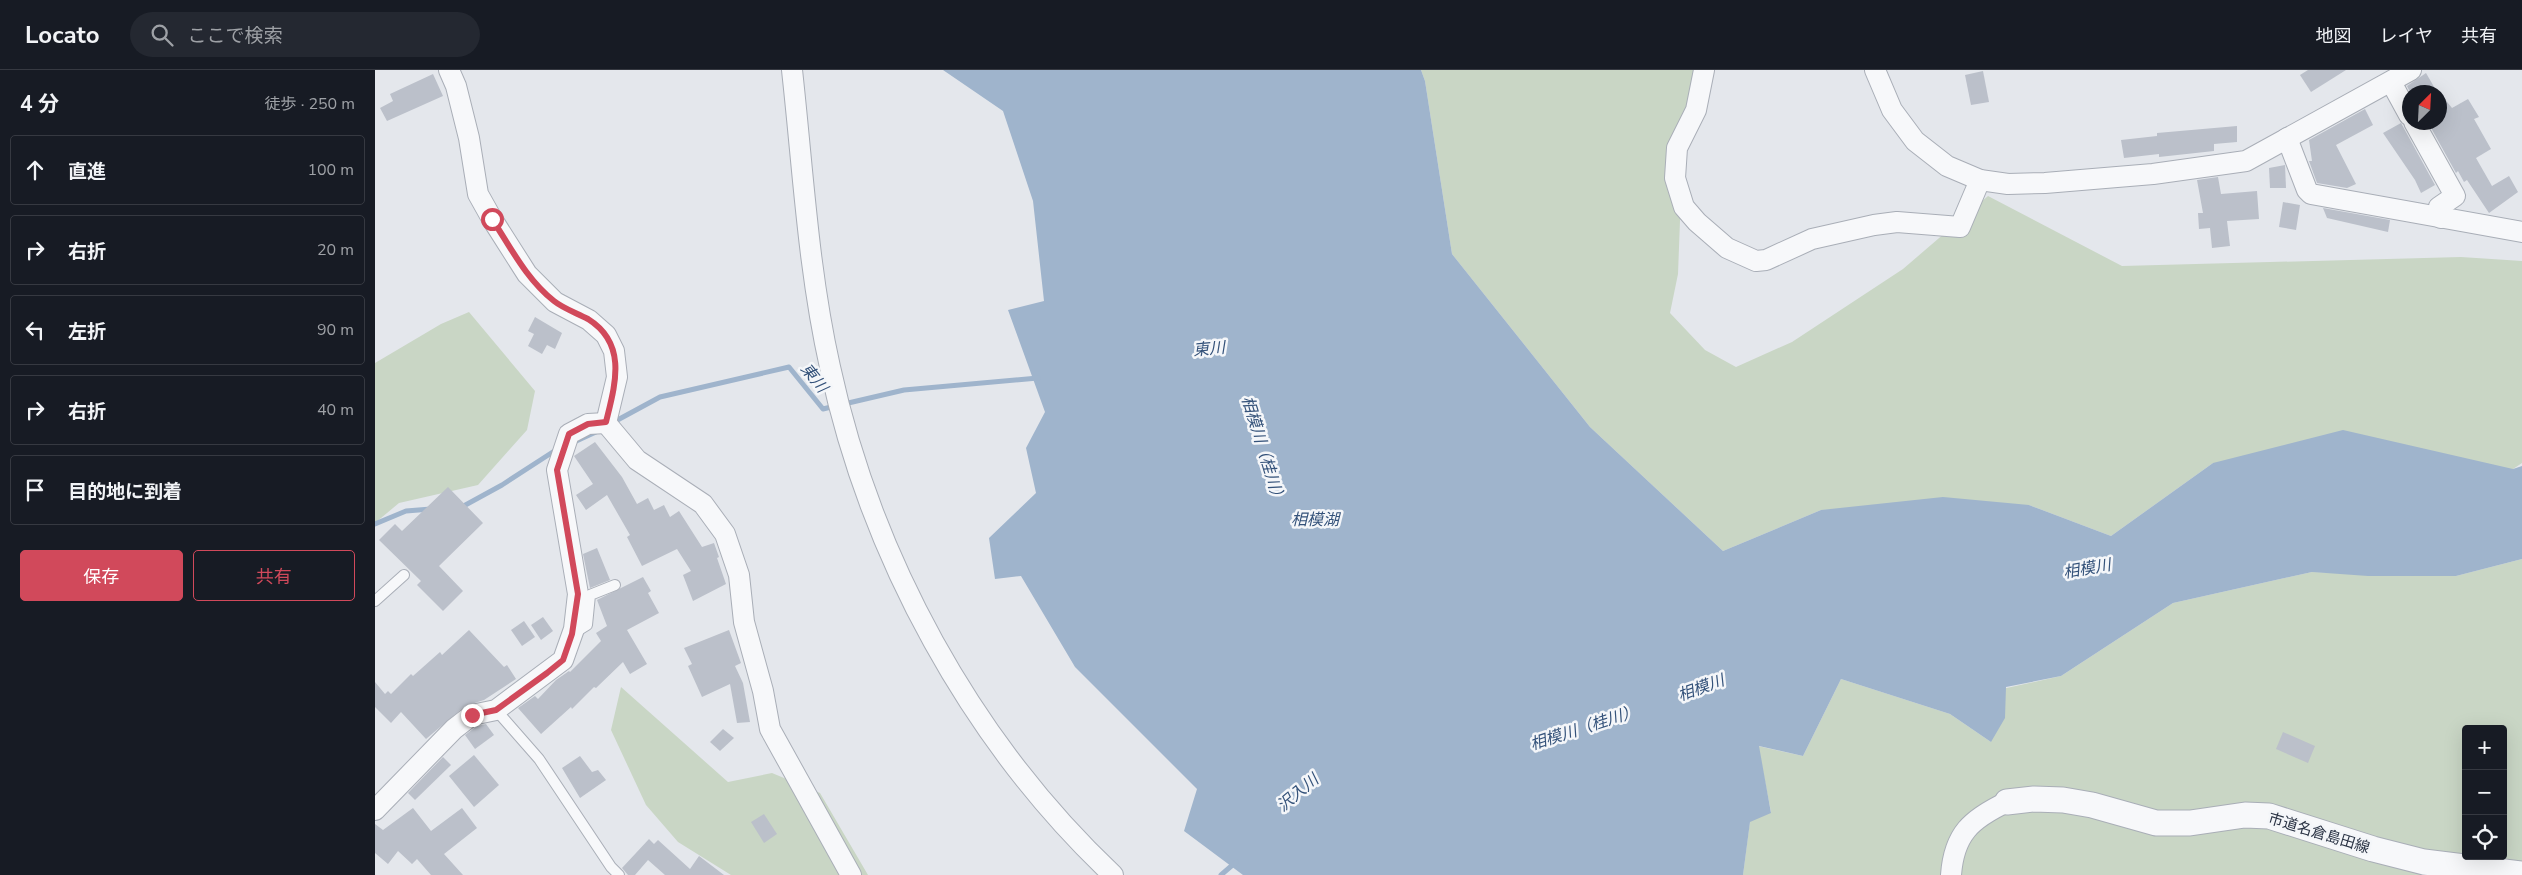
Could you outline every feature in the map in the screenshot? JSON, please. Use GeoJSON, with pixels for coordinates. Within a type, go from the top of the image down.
{"type":"FeatureCollection","features":[{"type":"Feature","properties":{"kind":"street"},"geometry":{"type":"LineString","coordinates":[[449,70],[456,86],[469,138],[478,194],[492,219],[527,274],[555,302],[589,320],[606,334],[614,351],[617,376],[606,422]]}},
{"type":"Feature","properties":{"kind":"street"},"geometry":{"type":"LineString","coordinates":[[792,70],[808,238],[819,308],[837,395],[867,496],[898,572],[937,649],[961,688],[1019,769],[1051,809],[1088,851],[1113,875]]}},
{"type":"Feature","properties":{"kind":"street"},"geometry":{"type":"LineString","coordinates":[[1704,70],[1696,110],[1677,148],[1674,167],[1678,192],[1684,207],[1697,222],[1727,248],[1756,260],[1766,260],[1812,239],[1874,225],[1897,222],[1960,227],[1980,180]]}},
{"type":"Feature","properties":{"kind":"street"},"geometry":{"type":"LineString","coordinates":[[1875,70],[1892,110],[1915,141],[1947,166],[1980,180],[2008,184],[2045,183],[2171,172],[2246,161],[2411,70]]}},
{"type":"Feature","properties":{"kind":"street"},"geometry":{"type":"LineString","coordinates":[[2391,82],[2402,102]]}},
{"type":"Feature","properties":{"kind":"street"},"geometry":{"type":"LineString","coordinates":[[2418,130],[2455,196],[2439,208],[2441,218]]}},
{"type":"Feature","properties":{"kind":"street"},"geometry":{"type":"LineString","coordinates":[[2287,138],[2307,190],[2311,194],[2522,232]]}},
{"type":"Feature","properties":{"kind":"street"},"geometry":{"type":"LineString","coordinates":[[375,810],[454,729],[472,715],[496,710],[563,660],[572,634],[578,594],[557,470],[569,434],[588,424],[606,422]]}},
{"type":"Feature","properties":{"kind":"street"},"geometry":{"type":"LineString","coordinates":[[606,422],[637,460],[703,504],[725,534],[739,575],[744,622],[763,691],[770,729],[851,875]]}},
{"type":"Feature","properties":{"kind":"street","name":"市道名倉島田線"},"geometry":{"type":"LineString","coordinates":[[1951,875],[1954,853],[1964,832],[1974,819],[2007,802],[2034,799],[2063,800],[2093,805],[2156,823],[2190,823],[2245,815],[2269,816],[2373,849],[2424,862],[2522,874]]}},
{"type":"Feature","properties":{"kind":"lane"},"geometry":{"type":"LineString","coordinates":[[375,601],[404,575]]}},
{"type":"Feature","properties":{"kind":"lane"},"geometry":{"type":"LineString","coordinates":[[572,634],[587,625],[590,595],[615,585]]}},
{"type":"Feature","properties":{"kind":"lane"},"geometry":{"type":"LineString","coordinates":[[496,710],[539,759],[611,867],[619,875]]}},
{"type":"Feature","properties":{"kind":"green space"},"geometry":{"type":"Polygon","coordinates":[[[1421,70],[1698,70],[1681,194],[1678,274],[1670,313],[1705,350],[1736,367],[1792,342],[1903,269],[1988,196],[2122,266],[2461,257],[2522,261],[2522,463],[2513,469],[2213,463],[2111,536],[2029,505],[1821,510],[1723,551],[1590,427],[1452,254],[1425,81],[1421,70]]]}},
{"type":"Feature","properties":{"kind":"green space"},"geometry":{"type":"Polygon","coordinates":[[[469,312],[535,391],[527,430],[478,485],[399,503],[375,523],[375,363],[441,324],[469,312]]]}},
{"type":"Feature","properties":{"kind":"green space"},"geometry":{"type":"Polygon","coordinates":[[[2522,559],[2522,875],[1743,875],[1750,821],[1771,812],[1758,746],[1803,756],[1841,679],[1950,714],[1991,742],[1993,691],[2061,676],[2173,603],[2312,572],[2456,576],[2522,559]]]}},
{"type":"Feature","properties":{"kind":"green space"},"geometry":{"type":"Polygon","coordinates":[[[621,687],[728,782],[772,773],[820,793],[868,875],[731,875],[678,842],[646,805],[611,730],[621,687]]]}},
{"type":"Feature","properties":{"kind":"water","name":"相模湖"},"geometry":{"type":"Polygon","coordinates":[[[943,70],[1421,70],[1425,81],[1452,254],[1590,427],[1723,551],[1821,510],[1943,497],[2029,505],[2111,536],[2213,463],[2343,430],[2513,469],[2522,466],[2522,559],[2456,576],[2368,576],[2312,572],[2173,603],[2061,676],[2006,687],[2005,718],[1991,742],[1950,714],[1841,679],[1803,756],[1759,746],[1771,813],[1750,822],[1743,875],[1243,875],[1184,831],[1197,789],[1075,667],[1021,576],[995,579],[989,538],[1036,493],[1026,448],[1045,412],[1008,310],[1044,301],[1033,201],[1003,111],[943,70]]]}},
{"type":"Feature","properties":{"kind":"building"},"geometry":{"type":"Polygon","coordinates":[[[2308,70],[2346,70],[2311,92],[2300,75],[2308,70]]]}},
{"type":"Feature","properties":{"kind":"building"},"geometry":{"type":"Polygon","coordinates":[[[1983,71],[1989,102],[1971,105],[1965,75],[1983,71]]]}},
{"type":"Feature","properties":{"kind":"building"},"geometry":{"type":"Polygon","coordinates":[[[2426,73],[2433,85],[2408,85],[2426,73]]]}},
{"type":"Feature","properties":{"kind":"building"},"geometry":{"type":"Polygon","coordinates":[[[433,74],[443,96],[387,121],[380,108],[393,101],[390,94],[433,74]]]}},
{"type":"Feature","properties":{"kind":"building"},"geometry":{"type":"Polygon","coordinates":[[[2468,99],[2479,117],[2474,119],[2491,149],[2476,158],[2492,186],[2509,176],[2518,192],[2489,213],[2467,180],[2464,182],[2458,171],[2456,173],[2432,130],[2447,130],[2447,102],[2452,108],[2468,99]]]}},
{"type":"Feature","properties":{"kind":"building"},"geometry":{"type":"Polygon","coordinates":[[[2365,109],[2373,125],[2336,145],[2356,184],[2347,188],[2317,183],[2309,161],[2312,161],[2309,140],[2365,109]]]}},
{"type":"Feature","properties":{"kind":"building"},"geometry":{"type":"Polygon","coordinates":[[[2401,123],[2402,130],[2405,130],[2435,185],[2421,193],[2415,180],[2383,133],[2401,123]]]}},
{"type":"Feature","properties":{"kind":"building"},"geometry":{"type":"Polygon","coordinates":[[[2237,126],[2237,142],[2214,144],[2214,151],[2159,157],[2159,154],[2124,158],[2121,140],[2157,136],[2157,133],[2237,126]]]}},
{"type":"Feature","properties":{"kind":"building"},"geometry":{"type":"Polygon","coordinates":[[[2285,165],[2286,188],[2270,188],[2269,168],[2285,165]]]}},
{"type":"Feature","properties":{"kind":"building"},"geometry":{"type":"Polygon","coordinates":[[[2218,177],[2221,194],[2257,191],[2259,219],[2227,221],[2230,246],[2212,248],[2210,228],[2199,229],[2198,213],[2203,213],[2197,180],[2218,177]]]}},
{"type":"Feature","properties":{"kind":"building"},"geometry":{"type":"Polygon","coordinates":[[[2283,202],[2300,205],[2296,230],[2279,227],[2283,202]]]}},
{"type":"Feature","properties":{"kind":"building"},"geometry":{"type":"Polygon","coordinates":[[[2323,208],[2390,220],[2388,232],[2327,218],[2323,208]]]}},
{"type":"Feature","properties":{"kind":"building"},"geometry":{"type":"Polygon","coordinates":[[[535,317],[562,333],[555,349],[547,345],[542,354],[528,346],[534,334],[528,331],[535,317]]]}},
{"type":"Feature","properties":{"kind":"building"},"geometry":{"type":"Polygon","coordinates":[[[595,442],[622,477],[637,504],[648,498],[654,510],[664,505],[670,517],[679,511],[702,547],[714,543],[726,584],[693,601],[683,575],[691,571],[677,549],[642,566],[627,537],[630,535],[607,495],[586,510],[576,495],[593,484],[574,456],[595,442]]]}},
{"type":"Feature","properties":{"kind":"building"},"geometry":{"type":"Polygon","coordinates":[[[448,487],[483,523],[439,566],[463,591],[443,611],[417,585],[421,581],[379,540],[395,524],[402,531],[448,487]]]}},
{"type":"Feature","properties":{"kind":"building"},"geometry":{"type":"Polygon","coordinates":[[[597,548],[610,580],[590,588],[583,554],[597,548]]]}},
{"type":"Feature","properties":{"kind":"building"},"geometry":{"type":"Polygon","coordinates":[[[643,577],[651,591],[648,593],[659,613],[627,630],[647,664],[630,674],[623,662],[596,688],[594,687],[572,709],[571,707],[541,734],[518,708],[535,696],[538,699],[556,680],[570,672],[601,641],[596,633],[607,626],[597,600],[643,577]]]}},
{"type":"Feature","properties":{"kind":"building"},"geometry":{"type":"Polygon","coordinates":[[[543,617],[553,631],[541,640],[531,625],[543,617]]]}},
{"type":"Feature","properties":{"kind":"building"},"geometry":{"type":"Polygon","coordinates":[[[524,621],[535,637],[522,646],[511,630],[524,621]]]}},
{"type":"Feature","properties":{"kind":"building"},"geometry":{"type":"Polygon","coordinates":[[[469,630],[504,667],[507,665],[516,679],[484,700],[465,706],[426,739],[401,712],[391,723],[375,707],[375,682],[385,694],[388,691],[391,694],[411,674],[413,676],[440,652],[442,655],[469,630]]]}},
{"type":"Feature","properties":{"kind":"building"},"geometry":{"type":"Polygon","coordinates":[[[729,630],[741,663],[735,666],[743,683],[750,722],[737,723],[730,684],[702,697],[688,666],[692,664],[684,648],[729,630]]]}},
{"type":"Feature","properties":{"kind":"building"},"geometry":{"type":"Polygon","coordinates":[[[486,724],[494,735],[475,749],[465,735],[477,726],[486,724]]]}},
{"type":"Feature","properties":{"kind":"building"},"geometry":{"type":"Polygon","coordinates":[[[723,729],[734,738],[720,751],[710,742],[723,729]]]}},
{"type":"Feature","properties":{"kind":"building"},"geometry":{"type":"Polygon","coordinates":[[[2283,732],[2315,746],[2308,763],[2276,749],[2283,732]]]}},
{"type":"Feature","properties":{"kind":"building"},"geometry":{"type":"Polygon","coordinates":[[[474,755],[499,785],[474,807],[449,776],[474,755]]]}},
{"type":"Feature","properties":{"kind":"building"},"geometry":{"type":"Polygon","coordinates":[[[580,756],[592,772],[598,770],[606,780],[580,798],[562,768],[580,756]]]}},
{"type":"Feature","properties":{"kind":"building"},"geometry":{"type":"Polygon","coordinates":[[[443,757],[451,765],[415,800],[408,793],[443,757]]]}},
{"type":"Feature","properties":{"kind":"building"},"geometry":{"type":"Polygon","coordinates":[[[413,808],[431,831],[462,808],[477,828],[444,854],[463,875],[431,875],[417,859],[412,864],[398,851],[388,864],[375,853],[375,824],[383,830],[413,808]]]}},
{"type":"Feature","properties":{"kind":"building"},"geometry":{"type":"Polygon","coordinates":[[[764,814],[777,834],[764,843],[751,822],[764,814]]]}},
{"type":"Feature","properties":{"kind":"building"},"geometry":{"type":"Polygon","coordinates":[[[649,839],[654,844],[658,840],[690,869],[699,856],[724,875],[665,875],[648,860],[635,875],[628,875],[622,868],[649,839]]]}},
{"type":"Feature","properties":{"kind":"waterway","name":"東川"},"geometry":{"type":"LineString","coordinates":[[612,423],[660,397],[789,367],[823,409],[835,406]]}},
{"type":"Feature","properties":{"kind":"waterway","name":"東川"},"geometry":{"type":"LineString","coordinates":[[844,404],[904,390],[1038,378]]}},
{"type":"Feature","properties":{"kind":"waterway","name":"東川"},"geometry":{"type":"LineString","coordinates":[[572,443],[598,431]]}},
{"type":"Feature","properties":{"kind":"waterway","name":"東川"},"geometry":{"type":"LineString","coordinates":[[460,508],[502,485],[559,448]]}},
{"type":"Feature","properties":{"kind":"waterway","name":"東川"},"geometry":{"type":"LineString","coordinates":[[375,524],[406,511],[431,509]]}},
{"type":"Feature","properties":{"kind":"waterway","name":"沢入川"},"geometry":{"type":"LineString","coordinates":[[1221,875],[1236,862]]}},
{"type":"Feature","properties":{"kind":"route"},"geometry":{"type":"LineString","coordinates":[[472,715],[496,710],[563,660],[574,629],[578,594],[557,470],[569,434],[588,424],[606,422],[617,376],[614,351],[606,334],[589,320],[555,302],[527,274],[492,219]]}},
{"type":"Feature","properties":{"kind":"water label","name":"相模川（桂川）"},"geometry":{"type":"Point","coordinates":[1263,450]}},
{"type":"Feature","properties":{"kind":"water label","name":"相模川"},"geometry":{"type":"Point","coordinates":[2087,569]}},
{"type":"Feature","properties":{"kind":"water label","name":"相模川"},"geometry":{"type":"Point","coordinates":[1701,688]}},
{"type":"Feature","properties":{"kind":"water label","name":"相模川（桂川）"},"geometry":{"type":"Point","coordinates":[1584,728]}}]}
